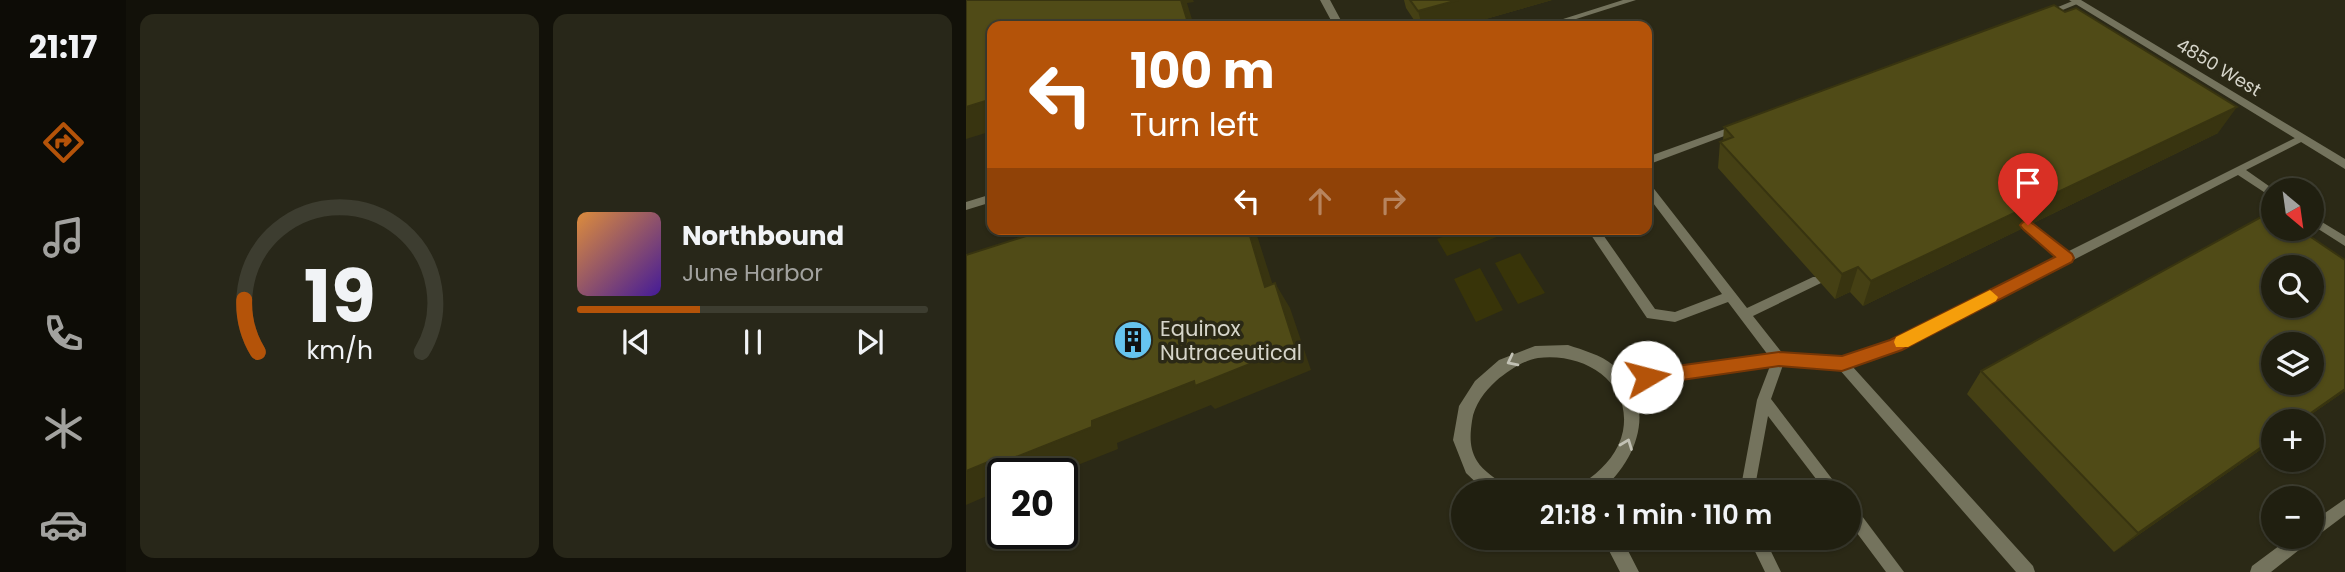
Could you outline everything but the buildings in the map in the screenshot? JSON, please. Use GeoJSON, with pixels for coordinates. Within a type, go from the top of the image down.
{"type":"FeatureCollection","features":[{"type":"Feature","properties":{"kind":"street"},"geometry":{"type":"LineString","coordinates":[[1325,0],[1336,21]]}},
{"type":"Feature","properties":{"kind":"street","name":"4850 West"},"geometry":{"type":"LineString","coordinates":[[2076,1],[2345,165]]}},
{"type":"Feature","properties":{"kind":"street"},"geometry":{"type":"LineString","coordinates":[[1482,480],[1465,455],[1461,438],[1468,404],[1477,388],[1490,374],[1523,355],[1560,350],[1594,359],[1609,369],[1629,396],[1633,412],[1627,447],[1617,464],[1598,480]]}},
{"type":"Feature","properties":{"kind":"street"},"geometry":{"type":"LineString","coordinates":[[1618,550],[1630,572]]}},
{"type":"Feature","properties":{"kind":"lane"},"geometry":{"type":"LineString","coordinates":[[1562,21],[1632,0]]}},
{"type":"Feature","properties":{"kind":"lane"},"geometry":{"type":"LineString","coordinates":[[2039,16],[2076,1]]}},
{"type":"Feature","properties":{"kind":"lane"},"geometry":{"type":"LineString","coordinates":[[1652,159],[1748,124]]}},
{"type":"Feature","properties":{"kind":"lane"},"geometry":{"type":"LineString","coordinates":[[1620,381],[1779,359],[1842,364],[1896,345],[2301,138]]}},
{"type":"Feature","properties":{"kind":"lane"},"geometry":{"type":"LineString","coordinates":[[2238,170],[2261,186]]}},
{"type":"Feature","properties":{"kind":"lane"},"geometry":{"type":"LineString","coordinates":[[1652,195],[1779,359]]}},
{"type":"Feature","properties":{"kind":"lane"},"geometry":{"type":"LineString","coordinates":[[966,206],[987,200]]}},
{"type":"Feature","properties":{"kind":"lane"},"geometry":{"type":"LineString","coordinates":[[2028,225],[2066,258]]}},
{"type":"Feature","properties":{"kind":"lane"},"geometry":{"type":"LineString","coordinates":[[2324,227],[2345,242]]}},
{"type":"Feature","properties":{"kind":"lane"},"geometry":{"type":"LineString","coordinates":[[1597,235],[1651,314],[1675,317],[1730,296]]}},
{"type":"Feature","properties":{"kind":"lane"},"geometry":{"type":"LineString","coordinates":[[1745,314],[1817,280]]}},
{"type":"Feature","properties":{"kind":"lane"},"geometry":{"type":"LineString","coordinates":[[1750,480],[1764,400],[1779,359]]}},
{"type":"Feature","properties":{"kind":"lane"},"geometry":{"type":"LineString","coordinates":[[1842,364],[2027,572]]}},
{"type":"Feature","properties":{"kind":"lane"},"geometry":{"type":"LineString","coordinates":[[1764,400],[1826,480]]}},
{"type":"Feature","properties":{"kind":"lane"},"geometry":{"type":"LineString","coordinates":[[2324,522],[2345,506]]}},
{"type":"Feature","properties":{"kind":"lane"},"geometry":{"type":"LineString","coordinates":[[1861,526],[1896,572]]}},
{"type":"Feature","properties":{"kind":"lane"},"geometry":{"type":"LineString","coordinates":[[2258,572],[2288,549]]}},
{"type":"Feature","properties":{"kind":"lane"},"geometry":{"type":"LineString","coordinates":[[1762,550],[1773,572]]}},
{"type":"Feature","properties":{"kind":"shaded area"},"geometry":{"type":"Polygon","coordinates":[[[1447,235],[1502,235],[1447,256],[1437,239],[1447,235]]]}},
{"type":"Feature","properties":{"kind":"shaded area"},"geometry":{"type":"Polygon","coordinates":[[[1520,253],[1545,293],[1518,304],[1495,263],[1520,253]]]}},
{"type":"Feature","properties":{"kind":"shaded area"},"geometry":{"type":"Polygon","coordinates":[[[1480,268],[1503,310],[1476,322],[1454,279],[1480,268]]]}},
{"type":"Feature","properties":{"kind":"slow traffic"},"geometry":{"type":"LineString","coordinates":[[1902,342],[1990,297]]}},
{"type":"Feature","properties":{"kind":"place","name":"Equinox Nutraceutical"},"geometry":{"type":"Point","coordinates":[1133,340]}},
{"type":"Feature","properties":{"kind":"route"},"geometry":{"type":"LineString","coordinates":[[1647,377],[1779,359],[1842,364],[1896,345],[2066,258],[2028,225]]}}]}
